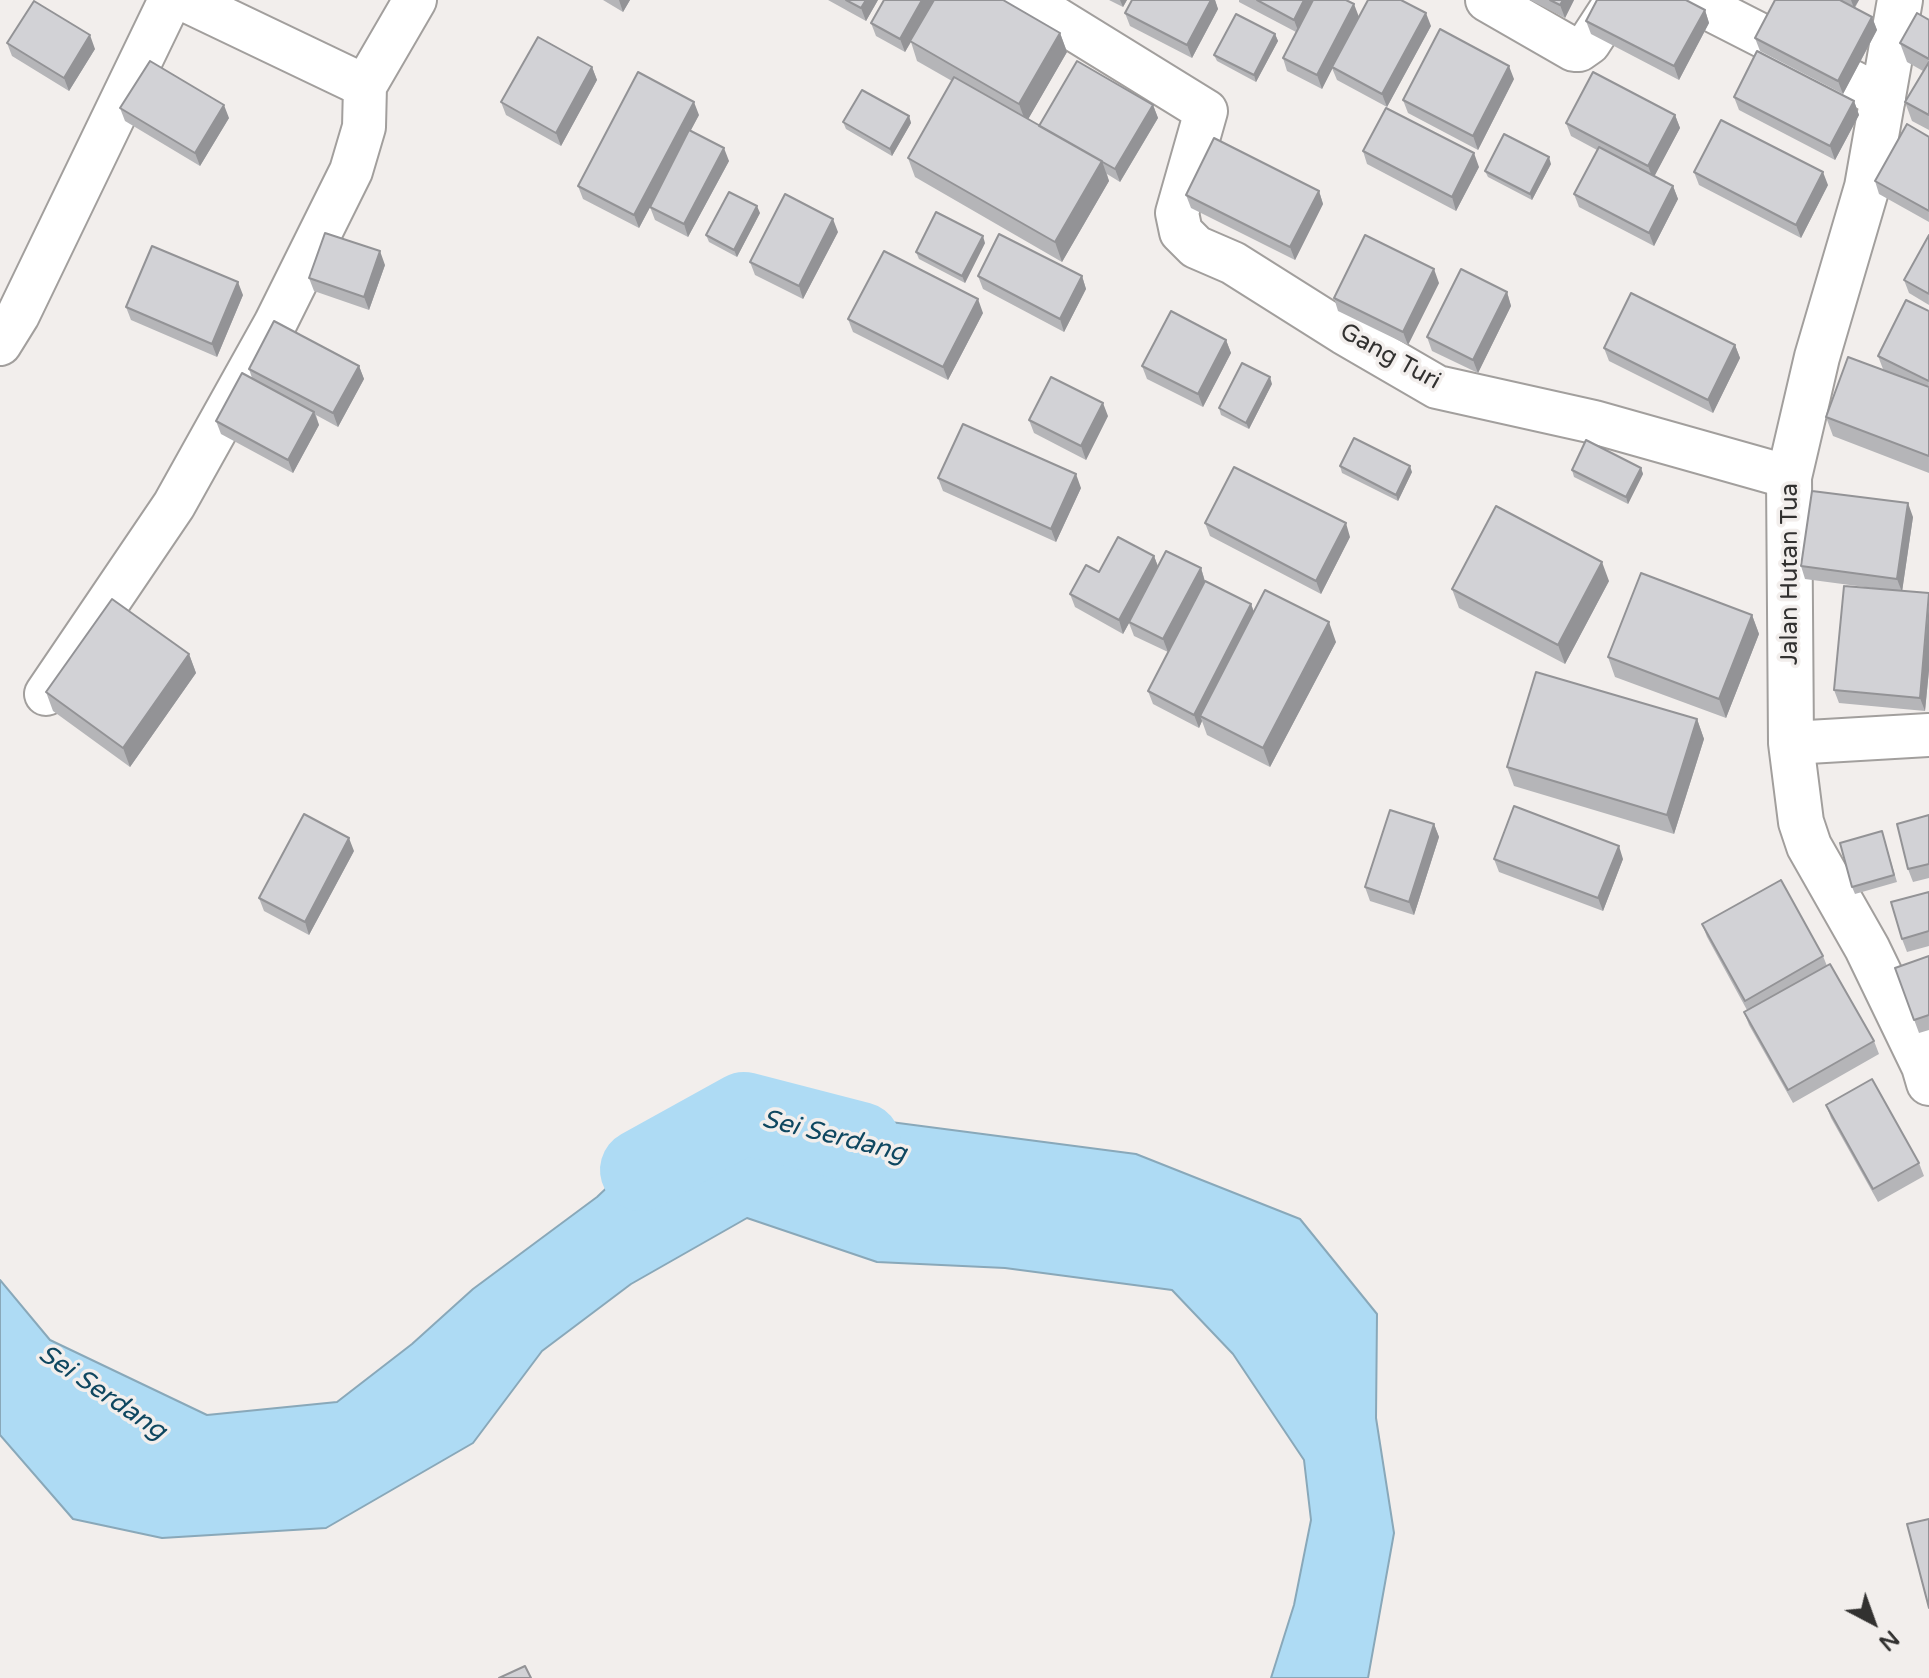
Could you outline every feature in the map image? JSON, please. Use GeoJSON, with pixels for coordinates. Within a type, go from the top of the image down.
{"type":"FeatureCollection","features":[{"type":"Feature","properties":{"kind":"street"},"geometry":{"type":"LineString","coordinates":[[0,344],[18,315],[170,0]]}},
{"type":"Feature","properties":{"kind":"street"},"geometry":{"type":"LineString","coordinates":[[185,0],[365,86]]}},
{"type":"Feature","properties":{"kind":"street"},"geometry":{"type":"LineString","coordinates":[[46,694],[174,505],[275,324],[351,171],[364,127],[365,86],[415,0]]}},
{"type":"Feature","properties":{"kind":"street","name":"Gang Turi"},"geometry":{"type":"LineString","coordinates":[[1026,0],[1206,111],[1177,213],[1181,232],[1196,247],[1233,263],[1437,387],[1594,422],[1789,477]]}},
{"type":"Feature","properties":{"kind":"street"},"geometry":{"type":"LineString","coordinates":[[1487,0],[1579,50],[1589,43],[1617,0]]}},
{"type":"Feature","properties":{"kind":"street"},"geometry":{"type":"LineString","coordinates":[[1692,0],[1884,98]]}},
{"type":"Feature","properties":{"kind":"street","name":"Jalan Hutan Tua"},"geometry":{"type":"LineString","coordinates":[[1909,14],[1884,98],[1867,187],[1817,357],[1789,477],[1791,743],[1801,822],[1809,846],[1867,948],[1924,1066],[1929,1083]]}},
{"type":"Feature","properties":{"kind":"street"},"geometry":{"type":"LineString","coordinates":[[1791,743],[1929,735]]}},
{"type":"Feature","properties":{"kind":"water"},"geometry":{"type":"Polygon","coordinates":[[[791,1109],[1136,1154],[1300,1219],[1377,1314],[1376,1418],[1394,1533],[1368,1678],[1271,1678],[1294,1605],[1311,1520],[1304,1460],[1233,1354],[1172,1290],[1005,1268],[877,1262],[747,1218],[631,1284],[542,1351],[473,1443],[326,1528],[162,1538],[73,1519],[0,1435],[0,1280],[50,1340],[207,1415],[337,1402],[412,1344],[473,1289],[597,1197],[672,1126],[791,1109]]]}},
{"type":"Feature","properties":{"kind":"building"},"geometry":{"type":"Polygon","coordinates":[[[846,0],[866,0],[861,8],[846,0]]]}},
{"type":"Feature","properties":{"kind":"building"},"geometry":{"type":"Polygon","coordinates":[[[884,0],[922,0],[900,39],[871,23],[884,0]]]}},
{"type":"Feature","properties":{"kind":"building"},"geometry":{"type":"Polygon","coordinates":[[[934,0],[1003,0],[1060,33],[1019,104],[910,41],[934,0]]]}},
{"type":"Feature","properties":{"kind":"building"},"geometry":{"type":"Polygon","coordinates":[[[1132,0],[1211,0],[1187,45],[1125,13],[1132,0]]]}},
{"type":"Feature","properties":{"kind":"building"},"geometry":{"type":"Polygon","coordinates":[[[1257,0],[1304,0],[1294,20],[1257,0]]]}},
{"type":"Feature","properties":{"kind":"building"},"geometry":{"type":"Polygon","coordinates":[[[1313,0],[1346,0],[1354,4],[1317,75],[1283,58],[1313,0]]]}},
{"type":"Feature","properties":{"kind":"building"},"geometry":{"type":"Polygon","coordinates":[[[1368,0],[1401,0],[1426,13],[1382,94],[1332,67],[1368,0]]]}},
{"type":"Feature","properties":{"kind":"building"},"geometry":{"type":"Polygon","coordinates":[[[1597,0],[1686,0],[1705,10],[1674,66],[1586,21],[1597,0]]]}},
{"type":"Feature","properties":{"kind":"building"},"geometry":{"type":"Polygon","coordinates":[[[1775,0],[1840,0],[1872,17],[1838,81],[1755,38],[1775,0]]]}},
{"type":"Feature","properties":{"kind":"building"},"geometry":{"type":"Polygon","coordinates":[[[34,1],[90,35],[64,78],[7,43],[34,1]]]}},
{"type":"Feature","properties":{"kind":"building"},"geometry":{"type":"Polygon","coordinates":[[[1917,13],[1929,20],[1929,59],[1900,43],[1917,13]]]}},
{"type":"Feature","properties":{"kind":"building"},"geometry":{"type":"Polygon","coordinates":[[[1236,14],[1275,34],[1254,75],[1214,55],[1236,14]]]}},
{"type":"Feature","properties":{"kind":"building"},"geometry":{"type":"Polygon","coordinates":[[[1440,29],[1509,66],[1473,136],[1403,100],[1440,29]]]}},
{"type":"Feature","properties":{"kind":"building"},"geometry":{"type":"Polygon","coordinates":[[[538,37],[592,67],[556,133],[501,102],[538,37]]]}},
{"type":"Feature","properties":{"kind":"building"},"geometry":{"type":"Polygon","coordinates":[[[1757,51],[1854,101],[1830,146],[1734,97],[1757,51]]]}},
{"type":"Feature","properties":{"kind":"building"},"geometry":{"type":"Polygon","coordinates":[[[150,61],[224,105],[195,153],[120,108],[150,61]]]}},
{"type":"Feature","properties":{"kind":"building"},"geometry":{"type":"Polygon","coordinates":[[[1077,61],[1153,105],[1115,169],[1039,126],[1077,61]]]}},
{"type":"Feature","properties":{"kind":"building"},"geometry":{"type":"Polygon","coordinates":[[[1929,62],[1929,115],[1905,102],[1929,62]]]}},
{"type":"Feature","properties":{"kind":"building"},"geometry":{"type":"Polygon","coordinates":[[[638,72],[694,102],[634,215],[578,186],[638,72]]]}},
{"type":"Feature","properties":{"kind":"building"},"geometry":{"type":"Polygon","coordinates":[[[1593,72],[1675,115],[1648,166],[1566,123],[1593,72]]]}},
{"type":"Feature","properties":{"kind":"building"},"geometry":{"type":"Polygon","coordinates":[[[954,77],[1102,161],[1055,242],[908,158],[954,77]]]}},
{"type":"Feature","properties":{"kind":"building"},"geometry":{"type":"Polygon","coordinates":[[[862,90],[909,116],[890,149],[843,122],[862,90]]]}},
{"type":"Feature","properties":{"kind":"building"},"geometry":{"type":"Polygon","coordinates":[[[1386,108],[1474,153],[1452,197],[1363,151],[1386,108]]]}},
{"type":"Feature","properties":{"kind":"building"},"geometry":{"type":"Polygon","coordinates":[[[1721,120],[1823,172],[1796,225],[1694,172],[1721,120]]]}},
{"type":"Feature","properties":{"kind":"building"},"geometry":{"type":"Polygon","coordinates":[[[1907,124],[1929,137],[1929,211],[1875,181],[1907,124]]]}},
{"type":"Feature","properties":{"kind":"building"},"geometry":{"type":"Polygon","coordinates":[[[689,130],[724,148],[684,224],[650,207],[689,130]]]}},
{"type":"Feature","properties":{"kind":"building"},"geometry":{"type":"Polygon","coordinates":[[[1504,134],[1549,157],[1530,194],[1485,171],[1504,134]]]}},
{"type":"Feature","properties":{"kind":"building"},"geometry":{"type":"Polygon","coordinates":[[[1214,138],[1319,191],[1290,247],[1186,195],[1214,138]]]}},
{"type":"Feature","properties":{"kind":"building"},"geometry":{"type":"Polygon","coordinates":[[[1599,147],[1673,186],[1649,233],[1574,194],[1599,147]]]}},
{"type":"Feature","properties":{"kind":"building"},"geometry":{"type":"Polygon","coordinates":[[[729,192],[757,206],[734,250],[706,235],[729,192]]]}},
{"type":"Feature","properties":{"kind":"building"},"geometry":{"type":"Polygon","coordinates":[[[785,194],[833,219],[799,286],[750,262],[785,194]]]}},
{"type":"Feature","properties":{"kind":"building"},"geometry":{"type":"Polygon","coordinates":[[[936,212],[983,236],[962,276],[916,252],[936,212]]]}},
{"type":"Feature","properties":{"kind":"building"},"geometry":{"type":"Polygon","coordinates":[[[325,233],[380,251],[364,297],[309,278],[325,233]]]}},
{"type":"Feature","properties":{"kind":"building"},"geometry":{"type":"Polygon","coordinates":[[[999,234],[1082,276],[1060,319],[978,276],[999,234]]]}},
{"type":"Feature","properties":{"kind":"building"},"geometry":{"type":"Polygon","coordinates":[[[1365,235],[1434,269],[1403,332],[1334,298],[1365,235]]]}},
{"type":"Feature","properties":{"kind":"building"},"geometry":{"type":"Polygon","coordinates":[[[1929,235],[1929,294],[1904,280],[1929,235]]]}},
{"type":"Feature","properties":{"kind":"building"},"geometry":{"type":"Polygon","coordinates":[[[152,246],[238,282],[212,344],[126,307],[152,246]]]}},
{"type":"Feature","properties":{"kind":"building"},"geometry":{"type":"Polygon","coordinates":[[[884,251],[978,299],[943,367],[848,319],[884,251]]]}},
{"type":"Feature","properties":{"kind":"building"},"geometry":{"type":"Polygon","coordinates":[[[1461,269],[1507,292],[1473,360],[1427,337],[1461,269]]]}},
{"type":"Feature","properties":{"kind":"building"},"geometry":{"type":"Polygon","coordinates":[[[1631,293],[1735,345],[1708,400],[1604,348],[1631,293]]]}},
{"type":"Feature","properties":{"kind":"building"},"geometry":{"type":"Polygon","coordinates":[[[1906,300],[1929,311],[1929,381],[1878,356],[1906,300]]]}},
{"type":"Feature","properties":{"kind":"building"},"geometry":{"type":"Polygon","coordinates":[[[1171,311],[1226,340],[1198,394],[1142,366],[1171,311]]]}},
{"type":"Feature","properties":{"kind":"building"},"geometry":{"type":"Polygon","coordinates":[[[274,321],[359,366],[333,413],[249,369],[274,321]]]}},
{"type":"Feature","properties":{"kind":"building"},"geometry":{"type":"Polygon","coordinates":[[[1848,357],[1929,387],[1929,456],[1826,417],[1848,357]]]}},
{"type":"Feature","properties":{"kind":"building"},"geometry":{"type":"Polygon","coordinates":[[[1242,363],[1270,377],[1246,423],[1219,408],[1242,363]]]}},
{"type":"Feature","properties":{"kind":"building"},"geometry":{"type":"Polygon","coordinates":[[[242,373],[314,412],[288,460],[216,421],[242,373]]]}},
{"type":"Feature","properties":{"kind":"building"},"geometry":{"type":"Polygon","coordinates":[[[1051,377],[1103,403],[1081,446],[1029,420],[1051,377]]]}},
{"type":"Feature","properties":{"kind":"building"},"geometry":{"type":"Polygon","coordinates":[[[963,424],[1076,474],[1051,529],[938,478],[963,424]]]}},
{"type":"Feature","properties":{"kind":"building"},"geometry":{"type":"Polygon","coordinates":[[[1354,438],[1410,466],[1396,495],[1340,466],[1354,438]]]}},
{"type":"Feature","properties":{"kind":"building"},"geometry":{"type":"Polygon","coordinates":[[[1586,440],[1641,468],[1626,497],[1572,470],[1586,440]]]}},
{"type":"Feature","properties":{"kind":"building"},"geometry":{"type":"Polygon","coordinates":[[[1234,467],[1346,523],[1316,581],[1205,523],[1234,467]]]}},
{"type":"Feature","properties":{"kind":"building"},"geometry":{"type":"Polygon","coordinates":[[[1812,491],[1908,503],[1897,579],[1801,566],[1812,491]]]}},
{"type":"Feature","properties":{"kind":"building"},"geometry":{"type":"Polygon","coordinates":[[[1496,506],[1602,562],[1558,645],[1452,589],[1496,506]]]}},
{"type":"Feature","properties":{"kind":"building"},"geometry":{"type":"Polygon","coordinates":[[[1118,537],[1154,556],[1119,620],[1070,594],[1086,565],[1099,572],[1118,537]]]}},
{"type":"Feature","properties":{"kind":"building"},"geometry":{"type":"Polygon","coordinates":[[[1166,551],[1201,568],[1163,639],[1129,622],[1166,551]]]}},
{"type":"Feature","properties":{"kind":"building"},"geometry":{"type":"Polygon","coordinates":[[[1641,573],[1752,615],[1719,699],[1608,657],[1641,573]]]}},
{"type":"Feature","properties":{"kind":"building"},"geometry":{"type":"Polygon","coordinates":[[[1205,581],[1251,604],[1194,715],[1148,691],[1205,581]]]}},
{"type":"Feature","properties":{"kind":"building"},"geometry":{"type":"Polygon","coordinates":[[[1844,586],[1929,593],[1920,698],[1834,690],[1844,586]]]}},
{"type":"Feature","properties":{"kind":"building"},"geometry":{"type":"Polygon","coordinates":[[[1265,590],[1329,622],[1263,748],[1200,716],[1265,590]]]}},
{"type":"Feature","properties":{"kind":"building"},"geometry":{"type":"Polygon","coordinates":[[[112,599],[189,654],[123,748],[46,692],[112,599]]]}},
{"type":"Feature","properties":{"kind":"building"},"geometry":{"type":"Polygon","coordinates":[[[1536,672],[1697,719],[1667,815],[1507,767],[1536,672]]]}},
{"type":"Feature","properties":{"kind":"building"},"geometry":{"type":"Polygon","coordinates":[[[1514,806],[1619,846],[1598,898],[1494,859],[1514,806]]]}},
{"type":"Feature","properties":{"kind":"building"},"geometry":{"type":"Polygon","coordinates":[[[1390,810],[1434,824],[1409,902],[1365,887],[1390,810]]]}},
{"type":"Feature","properties":{"kind":"building"},"geometry":{"type":"Polygon","coordinates":[[[304,814],[349,838],[305,922],[259,898],[304,814]]]}},
{"type":"Feature","properties":{"kind":"building"},"geometry":{"type":"Polygon","coordinates":[[[1929,815],[1929,864],[1908,869],[1897,824],[1929,815]]]}},
{"type":"Feature","properties":{"kind":"building"},"geometry":{"type":"Polygon","coordinates":[[[1882,831],[1894,875],[1852,887],[1840,843],[1882,831]]]}},
{"type":"Feature","properties":{"kind":"building"},"geometry":{"type":"Polygon","coordinates":[[[1781,880],[1823,956],[1745,1001],[1702,924],[1781,880]]]}},
{"type":"Feature","properties":{"kind":"building"},"geometry":{"type":"Polygon","coordinates":[[[1929,892],[1929,931],[1902,939],[1891,902],[1929,892]]]}},
{"type":"Feature","properties":{"kind":"building"},"geometry":{"type":"Polygon","coordinates":[[[1929,956],[1929,1015],[1914,1020],[1895,968],[1929,956]]]}},
{"type":"Feature","properties":{"kind":"building"},"geometry":{"type":"Polygon","coordinates":[[[1830,964],[1874,1041],[1788,1090],[1744,1012],[1830,964]]]}},
{"type":"Feature","properties":{"kind":"building"},"geometry":{"type":"Polygon","coordinates":[[[1872,1079],[1919,1163],[1873,1189],[1826,1105],[1872,1079]]]}},
{"type":"Feature","properties":{"kind":"building"},"geometry":{"type":"Polygon","coordinates":[[[1929,1519],[1929,1608],[1907,1524],[1929,1519]]]}},
{"type":"Feature","properties":{"kind":"building"},"geometry":{"type":"Polygon","coordinates":[[[525,1666],[531,1678],[499,1678],[525,1666]]]}},
{"type":"Feature","properties":{"kind":"waterway","name":"Sei Serdang"},"geometry":{"type":"LineString","coordinates":[[641,1170],[744,1113],[860,1143]]}}]}
